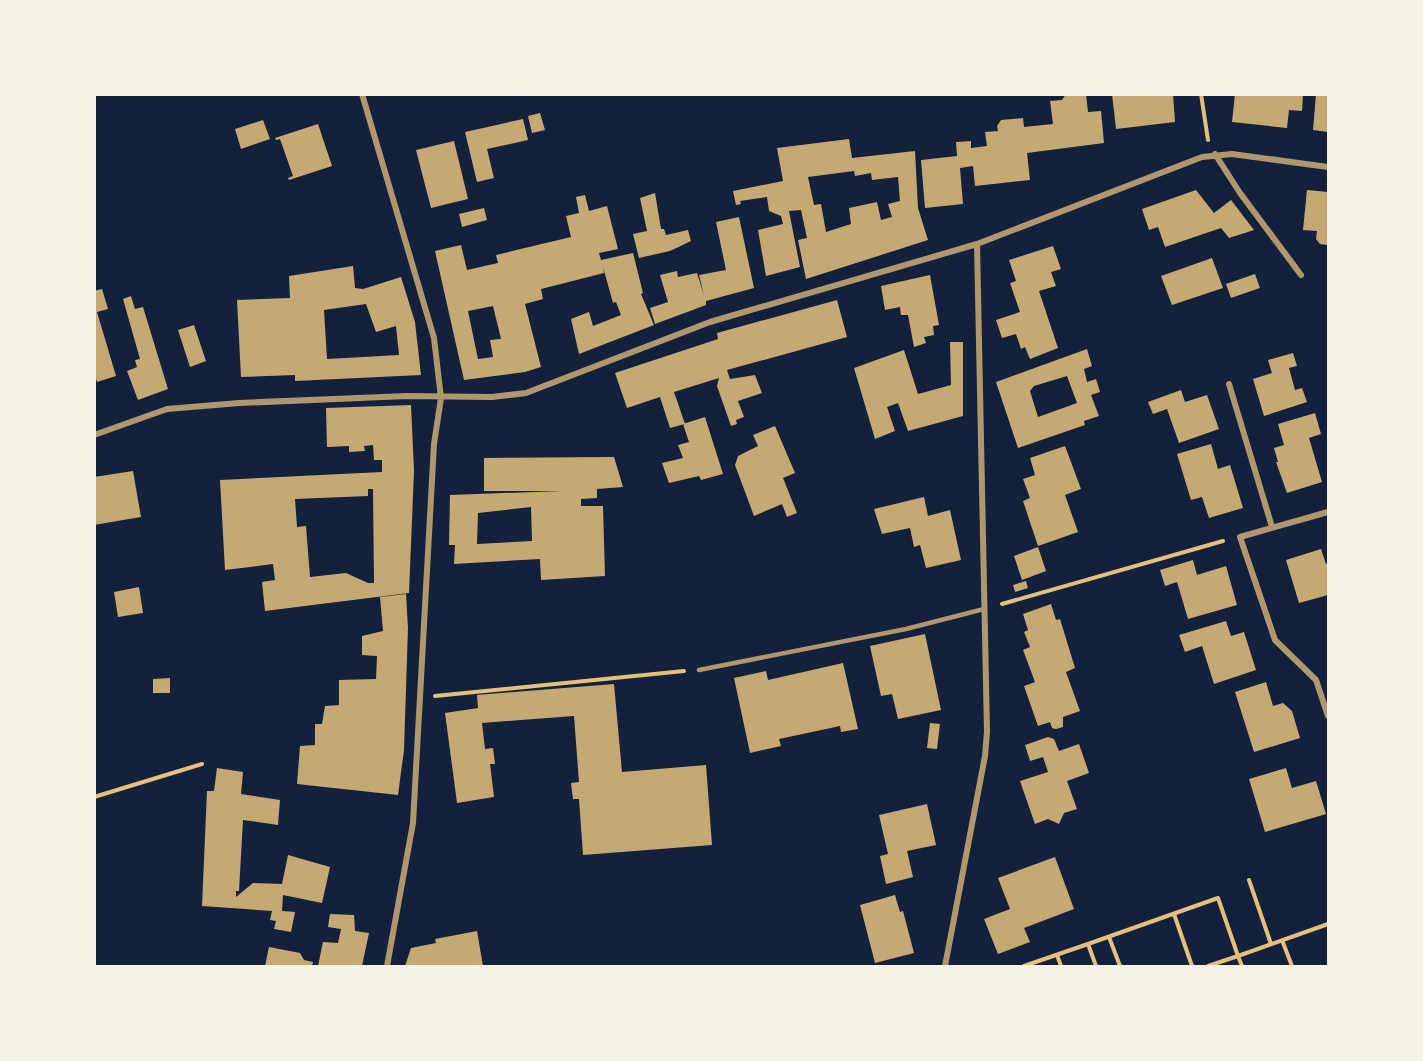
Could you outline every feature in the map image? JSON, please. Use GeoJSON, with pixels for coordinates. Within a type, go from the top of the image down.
{"type":"FeatureCollection","features":[{"type":"Feature","properties":{"kind":"street"},"geometry":{"type":"LineString","coordinates":[[362,94],[434,338],[441,398],[434,444],[413,824],[387,966]]}},
{"type":"Feature","properties":{"kind":"street"},"geometry":{"type":"LineString","coordinates":[[94,435],[167,410],[239,403],[383,397],[492,397],[526,393],[710,322],[977,244],[1215,154],[1329,166]]}},
{"type":"Feature","properties":{"kind":"street"},"geometry":{"type":"LineString","coordinates":[[1215,154],[1240,193],[1301,275]]}},
{"type":"Feature","properties":{"kind":"street"},"geometry":{"type":"LineString","coordinates":[[945,966],[985,756],[977,244]]}},
{"type":"Feature","properties":{"kind":"street"},"geometry":{"type":"LineString","coordinates":[[1228,384],[1272,527]]}},
{"type":"Feature","properties":{"kind":"street"},"geometry":{"type":"LineString","coordinates":[[1329,512],[1240,537],[1275,640],[1316,680],[1329,716]]}},
{"type":"Feature","properties":{"kind":"lane"},"geometry":{"type":"LineString","coordinates":[[699,670],[906,629],[984,609]]}},
{"type":"Feature","properties":{"kind":"path"},"geometry":{"type":"LineString","coordinates":[[1201,94],[1209,141],[1215,154]]}},
{"type":"Feature","properties":{"kind":"path"},"geometry":{"type":"LineString","coordinates":[[984,609],[1240,537]]}},
{"type":"Feature","properties":{"kind":"path"},"geometry":{"type":"LineString","coordinates":[[419,697],[699,670]]}},
{"type":"Feature","properties":{"kind":"path"},"geometry":{"type":"LineString","coordinates":[[94,797],[202,764]]}},
{"type":"Feature","properties":{"kind":"path"},"geometry":{"type":"LineString","coordinates":[[1249,880],[1270,944]]}},
{"type":"Feature","properties":{"kind":"path"},"geometry":{"type":"LineString","coordinates":[[1024,966],[1218,898],[1242,966]]}},
{"type":"Feature","properties":{"kind":"path"},"geometry":{"type":"LineString","coordinates":[[1174,914],[1192,966]]}},
{"type":"Feature","properties":{"kind":"path"},"geometry":{"type":"LineString","coordinates":[[1208,966],[1329,924]]}},
{"type":"Feature","properties":{"kind":"path"},"geometry":{"type":"LineString","coordinates":[[1109,937],[1120,966]]}},
{"type":"Feature","properties":{"kind":"path"},"geometry":{"type":"LineString","coordinates":[[1282,940],[1292,966]]}},
{"type":"Feature","properties":{"kind":"path"},"geometry":{"type":"LineString","coordinates":[[1088,944],[1096,966]]}},
{"type":"Feature","properties":{"kind":"path"},"geometry":{"type":"LineString","coordinates":[[1057,955],[1061,966]]}},
{"type":"Feature","properties":{"kind":"building"},"geometry":{"type":"Polygon","coordinates":[[[1066,94],[1086,94],[1088,112],[1101,111],[1104,143],[1027,153],[1030,180],[975,186],[973,166],[960,168],[963,204],[925,208],[921,160],[957,156],[956,142],[971,141],[971,148],[987,146],[985,132],[998,131],[997,126],[1001,120],[1023,118],[1024,127],[1053,124],[1050,101],[1062,100],[1066,94]]]}},
{"type":"Feature","properties":{"kind":"building"},"geometry":{"type":"Polygon","coordinates":[[[1112,94],[1173,94],[1175,122],[1116,129],[1112,94]]]}},
{"type":"Feature","properties":{"kind":"building"},"geometry":{"type":"Polygon","coordinates":[[[1235,94],[1303,94],[1302,111],[1289,110],[1287,128],[1232,122],[1235,94]]]}},
{"type":"Feature","properties":{"kind":"building"},"geometry":{"type":"Polygon","coordinates":[[[1316,94],[1328,94],[1328,132],[1313,130],[1316,94]]]}},
{"type":"Feature","properties":{"kind":"building"},"geometry":{"type":"Polygon","coordinates":[[[540,113],[545,130],[532,133],[528,116],[540,113]]]}},
{"type":"Feature","properties":{"kind":"building"},"geometry":{"type":"Polygon","coordinates":[[[523,119],[528,140],[487,149],[494,178],[477,182],[465,132],[523,119]]]}},
{"type":"Feature","properties":{"kind":"building"},"geometry":{"type":"Polygon","coordinates":[[[263,120],[270,139],[241,149],[235,129],[263,120]]]}},
{"type":"Feature","properties":{"kind":"building"},"geometry":{"type":"Polygon","coordinates":[[[318,124],[332,166],[289,180],[288,178],[293,176],[280,139],[275,138],[318,124]]]}},
{"type":"Feature","properties":{"kind":"building"},"geometry":{"type":"Polygon","coordinates":[[[849,139],[852,158],[915,151],[918,208],[928,240],[806,279],[798,240],[807,238],[801,210],[789,211],[800,267],[766,276],[758,230],[783,224],[781,216],[769,211],[767,197],[740,201],[741,204],[736,205],[733,191],[783,181],[777,148],[849,139]],[[854,171],[808,177],[814,205],[821,204],[826,232],[851,224],[849,208],[877,202],[881,220],[892,217],[888,204],[900,201],[898,177],[872,180],[871,173],[855,176],[854,171]]]}},
{"type":"Feature","properties":{"kind":"building"},"geometry":{"type":"Polygon","coordinates":[[[454,141],[468,199],[431,208],[416,150],[454,141]]]}},
{"type":"Feature","properties":{"kind":"building"},"geometry":{"type":"Polygon","coordinates":[[[1196,190],[1214,213],[1231,200],[1254,230],[1229,238],[1221,228],[1165,247],[1158,227],[1149,230],[1142,209],[1196,190]]]}},
{"type":"Feature","properties":{"kind":"building"},"geometry":{"type":"Polygon","coordinates":[[[1307,190],[1328,192],[1328,245],[1320,244],[1316,239],[1317,231],[1303,230],[1307,190]]]}},
{"type":"Feature","properties":{"kind":"building"},"geometry":{"type":"Polygon","coordinates":[[[655,193],[661,229],[664,229],[666,235],[688,230],[691,241],[670,251],[639,258],[633,234],[647,231],[640,198],[655,193]]]}},
{"type":"Feature","properties":{"kind":"building"},"geometry":{"type":"Polygon","coordinates":[[[585,195],[589,211],[607,206],[618,249],[599,253],[601,260],[633,253],[643,293],[641,294],[654,325],[579,354],[571,319],[589,312],[593,326],[621,315],[616,302],[613,303],[603,267],[604,273],[541,289],[543,299],[525,304],[541,367],[525,372],[464,380],[435,251],[461,245],[467,270],[498,263],[496,255],[571,237],[566,216],[579,213],[576,197],[585,195]],[[493,306],[468,311],[478,359],[493,357],[490,340],[501,339],[493,306]]]}},
{"type":"Feature","properties":{"kind":"building"},"geometry":{"type":"Polygon","coordinates":[[[484,208],[487,220],[462,227],[459,214],[484,208]]]}},
{"type":"Feature","properties":{"kind":"building"},"geometry":{"type":"Polygon","coordinates":[[[739,217],[754,288],[706,301],[706,305],[655,324],[650,308],[668,302],[660,275],[677,271],[678,277],[697,273],[704,295],[699,275],[726,270],[716,222],[739,217]]]}},
{"type":"Feature","properties":{"kind":"building"},"geometry":{"type":"Polygon","coordinates":[[[1053,246],[1061,269],[1051,272],[1056,286],[1039,291],[1058,348],[1030,359],[1025,347],[1021,349],[1016,334],[1002,338],[996,320],[1020,312],[1010,283],[1016,281],[1009,260],[1053,246]]]}},
{"type":"Feature","properties":{"kind":"building"},"geometry":{"type":"Polygon","coordinates":[[[1212,258],[1223,288],[1172,305],[1161,276],[1212,258]]]}},
{"type":"Feature","properties":{"kind":"building"},"geometry":{"type":"Polygon","coordinates":[[[353,266],[355,288],[363,289],[401,277],[415,322],[421,375],[295,381],[295,375],[241,377],[237,300],[290,298],[289,276],[353,266]],[[366,304],[324,310],[327,359],[399,355],[396,326],[376,332],[366,304]]]}},
{"type":"Feature","properties":{"kind":"building"},"geometry":{"type":"Polygon","coordinates":[[[1255,274],[1260,288],[1231,298],[1226,284],[1255,274]]]}},
{"type":"Feature","properties":{"kind":"building"},"geometry":{"type":"Polygon","coordinates":[[[930,275],[939,325],[933,326],[934,335],[924,337],[926,343],[914,347],[908,315],[901,315],[900,307],[885,310],[881,286],[930,275]]]}},
{"type":"Feature","properties":{"kind":"building"},"geometry":{"type":"Polygon","coordinates":[[[102,289],[108,309],[97,312],[116,376],[97,382],[94,372],[94,291],[102,289]]]}},
{"type":"Feature","properties":{"kind":"building"},"geometry":{"type":"Polygon","coordinates":[[[131,296],[135,309],[143,307],[168,389],[138,400],[127,371],[137,367],[135,360],[140,359],[123,299],[131,296]]]}},
{"type":"Feature","properties":{"kind":"building"},"geometry":{"type":"Polygon","coordinates":[[[837,300],[847,337],[727,370],[730,379],[755,375],[762,393],[738,401],[744,417],[736,420],[737,424],[731,426],[717,386],[719,378],[674,392],[685,424],[670,428],[660,397],[627,408],[615,373],[718,339],[717,333],[837,300]]]}},
{"type":"Feature","properties":{"kind":"building"},"geometry":{"type":"Polygon","coordinates":[[[194,325],[206,361],[190,367],[178,330],[194,325]]]}},
{"type":"Feature","properties":{"kind":"building"},"geometry":{"type":"Polygon","coordinates":[[[950,342],[963,342],[963,416],[908,431],[898,403],[887,407],[895,431],[875,439],[854,368],[904,350],[918,394],[951,385],[950,342]]]}},
{"type":"Feature","properties":{"kind":"building"},"geometry":{"type":"Polygon","coordinates":[[[1087,349],[1092,366],[1084,369],[1087,382],[1096,379],[1100,392],[1091,395],[1099,416],[1084,421],[1085,425],[1018,448],[996,382],[1087,349]],[[1067,376],[1034,386],[1030,391],[1038,417],[1077,403],[1067,376]]]}},
{"type":"Feature","properties":{"kind":"building"},"geometry":{"type":"Polygon","coordinates":[[[1293,353],[1297,366],[1289,368],[1295,390],[1302,388],[1307,402],[1264,416],[1253,379],[1272,373],[1268,360],[1293,353]]]}},
{"type":"Feature","properties":{"kind":"building"},"geometry":{"type":"Polygon","coordinates":[[[1181,390],[1185,402],[1207,395],[1219,429],[1179,443],[1167,409],[1153,414],[1148,402],[1181,390]]]}},
{"type":"Feature","properties":{"kind":"building"},"geometry":{"type":"Polygon","coordinates":[[[411,405],[414,471],[409,593],[265,611],[262,582],[275,580],[273,564],[225,570],[220,480],[382,472],[382,460],[374,460],[373,445],[364,446],[365,451],[349,452],[349,446],[327,447],[326,408],[411,405]],[[368,489],[368,496],[295,499],[297,527],[306,526],[310,577],[346,573],[368,583],[374,583],[373,489],[368,489]]]}},
{"type":"Feature","properties":{"kind":"building"},"geometry":{"type":"Polygon","coordinates":[[[1315,413],[1321,434],[1309,438],[1322,482],[1287,493],[1276,462],[1278,462],[1274,448],[1284,445],[1278,424],[1315,413]]]}},
{"type":"Feature","properties":{"kind":"building"},"geometry":{"type":"Polygon","coordinates":[[[705,417],[723,474],[701,480],[699,476],[669,483],[662,463],[683,458],[678,445],[689,442],[683,424],[705,417]]]}},
{"type":"Feature","properties":{"kind":"building"},"geometry":{"type":"Polygon","coordinates":[[[775,426],[795,473],[783,478],[797,513],[787,517],[782,504],[754,516],[735,465],[738,456],[758,446],[753,435],[775,426]]]}},
{"type":"Feature","properties":{"kind":"building"},"geometry":{"type":"Polygon","coordinates":[[[1211,444],[1218,469],[1230,465],[1243,508],[1209,518],[1202,497],[1191,500],[1177,454],[1211,444]]]}},
{"type":"Feature","properties":{"kind":"building"},"geometry":{"type":"Polygon","coordinates":[[[1065,446],[1081,489],[1065,495],[1078,532],[1038,546],[1023,501],[1030,498],[1023,479],[1035,475],[1030,458],[1065,446]]]}},
{"type":"Feature","properties":{"kind":"building"},"geometry":{"type":"Polygon","coordinates":[[[614,457],[623,487],[597,489],[597,498],[581,499],[581,506],[603,506],[605,576],[541,580],[540,559],[454,564],[455,545],[449,545],[450,495],[562,491],[484,491],[484,458],[614,457]],[[531,507],[478,513],[477,544],[532,541],[531,507]]]}},
{"type":"Feature","properties":{"kind":"building"},"geometry":{"type":"Polygon","coordinates":[[[133,471],[141,517],[94,525],[94,477],[133,471]]]}},
{"type":"Feature","properties":{"kind":"building"},"geometry":{"type":"Polygon","coordinates":[[[924,497],[928,516],[950,510],[961,560],[926,568],[920,545],[914,547],[910,528],[882,534],[874,509],[924,497]]]}},
{"type":"Feature","properties":{"kind":"building"},"geometry":{"type":"Polygon","coordinates":[[[1038,547],[1046,571],[1022,580],[1014,556],[1038,547]]]}},
{"type":"Feature","properties":{"kind":"building"},"geometry":{"type":"Polygon","coordinates":[[[1321,549],[1326,564],[1328,563],[1328,595],[1299,603],[1286,560],[1321,549]]]}},
{"type":"Feature","properties":{"kind":"building"},"geometry":{"type":"Polygon","coordinates":[[[1193,560],[1197,575],[1226,566],[1237,605],[1188,619],[1177,582],[1165,586],[1160,570],[1193,560]]]}},
{"type":"Feature","properties":{"kind":"building"},"geometry":{"type":"Polygon","coordinates":[[[1026,581],[1028,588],[1015,592],[1013,585],[1026,581]]]}},
{"type":"Feature","properties":{"kind":"building"},"geometry":{"type":"Polygon","coordinates":[[[139,587],[143,613],[118,617],[114,592],[139,587]]]}},
{"type":"Feature","properties":{"kind":"building"},"geometry":{"type":"Polygon","coordinates":[[[406,594],[408,628],[404,750],[398,795],[297,784],[300,746],[315,745],[315,724],[322,724],[325,706],[339,705],[339,680],[376,679],[377,656],[362,655],[362,636],[383,631],[380,597],[406,594]]]}},
{"type":"Feature","properties":{"kind":"building"},"geometry":{"type":"Polygon","coordinates":[[[1051,604],[1056,620],[1060,619],[1075,668],[1066,672],[1080,711],[1063,717],[1063,727],[1056,729],[1052,728],[1050,722],[1038,726],[1024,686],[1035,682],[1023,650],[1030,647],[1024,632],[1028,630],[1023,614],[1051,604]]]}},
{"type":"Feature","properties":{"kind":"building"},"geometry":{"type":"Polygon","coordinates":[[[1226,621],[1231,636],[1244,632],[1256,670],[1214,684],[1202,646],[1185,652],[1179,635],[1226,621]]]}},
{"type":"Feature","properties":{"kind":"building"},"geometry":{"type":"Polygon","coordinates":[[[925,634],[941,710],[898,719],[892,694],[881,696],[870,646],[925,634]]]}},
{"type":"Feature","properties":{"kind":"building"},"geometry":{"type":"Polygon","coordinates":[[[843,663],[858,729],[841,732],[840,726],[779,739],[781,746],[750,753],[734,678],[766,671],[768,680],[843,663]]]}},
{"type":"Feature","properties":{"kind":"building"},"geometry":{"type":"Polygon","coordinates":[[[170,678],[170,693],[153,693],[153,679],[170,678]]]}},
{"type":"Feature","properties":{"kind":"building"},"geometry":{"type":"Polygon","coordinates":[[[1266,682],[1273,706],[1283,703],[1292,711],[1300,738],[1254,752],[1235,692],[1266,682]]]}},
{"type":"Feature","properties":{"kind":"building"},"geometry":{"type":"Polygon","coordinates":[[[614,684],[622,772],[706,765],[712,845],[583,855],[579,799],[573,799],[571,783],[579,782],[574,716],[482,723],[485,749],[493,748],[495,764],[490,764],[494,797],[457,803],[445,713],[478,708],[477,695],[614,684]]]}},
{"type":"Feature","properties":{"kind":"building"},"geometry":{"type":"Polygon","coordinates":[[[930,723],[940,724],[937,749],[927,748],[930,723]]]}},
{"type":"Feature","properties":{"kind":"building"},"geometry":{"type":"Polygon","coordinates":[[[1048,737],[1054,739],[1059,751],[1079,744],[1089,773],[1067,781],[1077,809],[1064,813],[1059,824],[1048,819],[1035,824],[1020,781],[1048,772],[1043,757],[1030,761],[1025,745],[1048,737]]]}},
{"type":"Feature","properties":{"kind":"building"},"geometry":{"type":"Polygon","coordinates":[[[217,768],[243,772],[241,794],[280,800],[278,825],[243,820],[239,891],[236,891],[236,897],[253,883],[282,884],[288,855],[330,867],[322,903],[283,895],[282,911],[295,912],[291,932],[274,929],[276,921],[270,920],[272,911],[202,906],[207,791],[214,791],[217,768]]]}},
{"type":"Feature","properties":{"kind":"building"},"geometry":{"type":"Polygon","coordinates":[[[1286,768],[1292,788],[1316,781],[1326,814],[1265,832],[1249,779],[1286,768]]]}},
{"type":"Feature","properties":{"kind":"building"},"geometry":{"type":"Polygon","coordinates":[[[927,804],[936,845],[907,851],[913,877],[886,884],[880,856],[888,854],[879,815],[927,804]]]}},
{"type":"Feature","properties":{"kind":"building"},"geometry":{"type":"Polygon","coordinates":[[[1055,857],[1074,909],[1024,928],[1030,942],[998,954],[984,919],[1010,909],[998,878],[1055,857]]]}},
{"type":"Feature","properties":{"kind":"building"},"geometry":{"type":"Polygon","coordinates":[[[895,895],[900,912],[903,911],[914,953],[875,963],[860,905],[895,895]]]}},
{"type":"Feature","properties":{"kind":"building"},"geometry":{"type":"Polygon","coordinates":[[[330,914],[354,915],[355,931],[369,933],[362,966],[318,966],[323,942],[338,943],[341,929],[328,927],[330,914]]]}},
{"type":"Feature","properties":{"kind":"building"},"geometry":{"type":"Polygon","coordinates":[[[477,931],[483,966],[405,966],[411,948],[436,943],[435,939],[477,931]]]}},
{"type":"Feature","properties":{"kind":"building"},"geometry":{"type":"Polygon","coordinates":[[[269,947],[300,953],[304,960],[313,962],[312,966],[265,966],[269,947]]]}}]}
